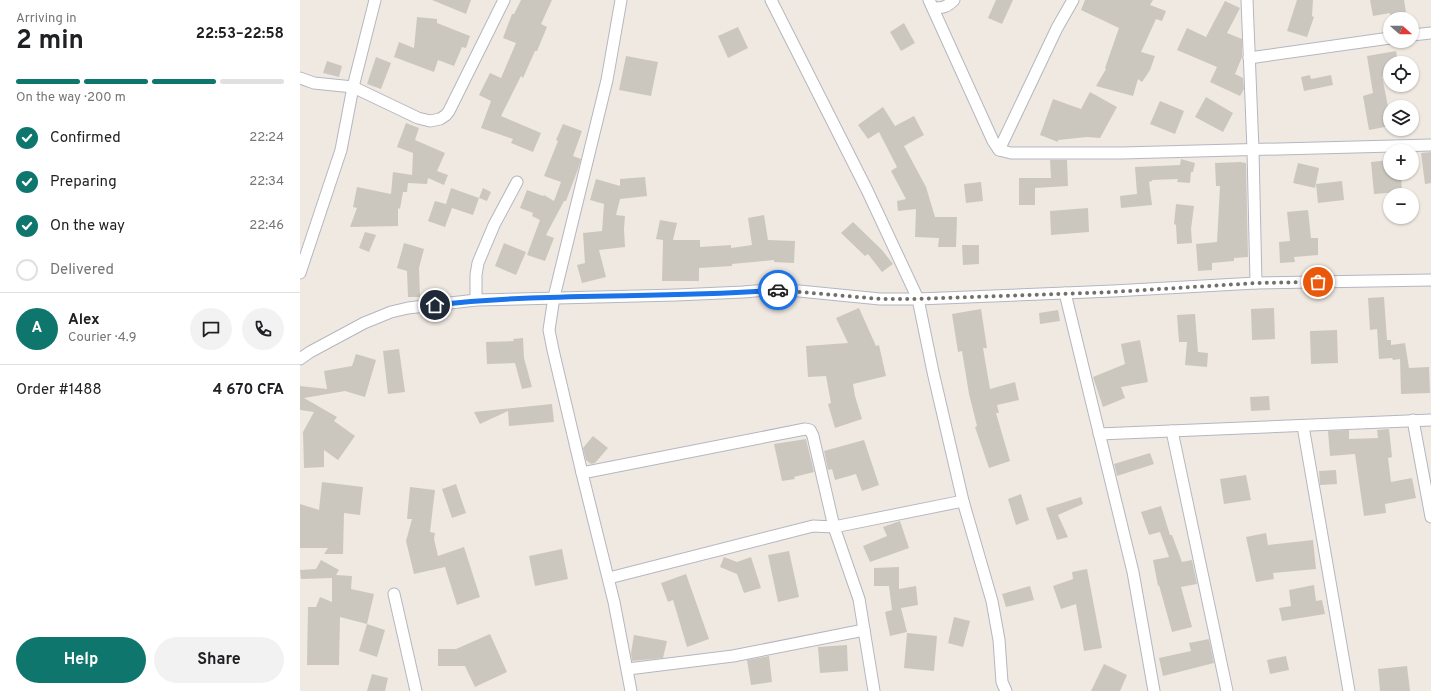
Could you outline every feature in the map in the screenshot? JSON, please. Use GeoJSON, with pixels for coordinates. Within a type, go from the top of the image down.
{"type":"FeatureCollection","features":[{"type":"Feature","properties":{"kind":"street"},"geometry":{"type":"LineString","coordinates":[[300,273],[341,150],[353,87],[375,0]]}},
{"type":"Feature","properties":{"kind":"street"},"geometry":{"type":"LineString","coordinates":[[300,78],[314,83],[353,87],[418,118],[430,121],[440,119],[449,111],[504,0]]}},
{"type":"Feature","properties":{"kind":"street"},"geometry":{"type":"LineString","coordinates":[[621,0],[606,80],[554,297],[549,330],[582,473],[609,578],[631,691]]}},
{"type":"Feature","properties":{"kind":"street"},"geometry":{"type":"LineString","coordinates":[[771,0],[867,190],[918,299],[933,372],[963,501],[992,601],[1002,682],[1006,691]]}},
{"type":"Feature","properties":{"kind":"street"},"geometry":{"type":"LineString","coordinates":[[931,4],[943,8],[954,0]]}},
{"type":"Feature","properties":{"kind":"street"},"geometry":{"type":"LineString","coordinates":[[999,150],[1057,28],[1073,0]]}},
{"type":"Feature","properties":{"kind":"street"},"geometry":{"type":"LineString","coordinates":[[1247,0],[1253,150],[1256,283]]}},
{"type":"Feature","properties":{"kind":"street"},"geometry":{"type":"LineString","coordinates":[[931,4],[993,141],[999,150],[1011,153],[1122,153],[1431,145]]}},
{"type":"Feature","properties":{"kind":"street"},"geometry":{"type":"LineString","coordinates":[[1419,34],[1431,33]]}},
{"type":"Feature","properties":{"kind":"street"},"geometry":{"type":"LineString","coordinates":[[1249,58],[1383,39]]}},
{"type":"Feature","properties":{"kind":"street"},"geometry":{"type":"LineString","coordinates":[[476,300],[476,275],[478,263],[494,225],[517,182]]}},
{"type":"Feature","properties":{"kind":"street"},"geometry":{"type":"LineString","coordinates":[[300,359],[364,323],[391,312],[408,308],[476,300],[684,295],[779,290],[880,299],[918,299],[1256,283],[1431,280]]}},
{"type":"Feature","properties":{"kind":"street"},"geometry":{"type":"LineString","coordinates":[[1065,293],[1133,572],[1154,691]]}},
{"type":"Feature","properties":{"kind":"street"},"geometry":{"type":"LineString","coordinates":[[1413,420],[1431,517]]}},
{"type":"Feature","properties":{"kind":"street"},"geometry":{"type":"LineString","coordinates":[[1100,434],[1431,420]]}},
{"type":"Feature","properties":{"kind":"street"},"geometry":{"type":"LineString","coordinates":[[1302,426],[1348,691]]}},
{"type":"Feature","properties":{"kind":"street"},"geometry":{"type":"LineString","coordinates":[[582,473],[808,429],[810,430],[813,436],[834,527],[858,599],[874,691]]}},
{"type":"Feature","properties":{"kind":"street"},"geometry":{"type":"LineString","coordinates":[[1172,431],[1227,691]]}},
{"type":"Feature","properties":{"kind":"street"},"geometry":{"type":"LineString","coordinates":[[609,578],[813,526],[834,527],[963,501]]}},
{"type":"Feature","properties":{"kind":"street"},"geometry":{"type":"LineString","coordinates":[[394,594],[416,691]]}},
{"type":"Feature","properties":{"kind":"street"},"geometry":{"type":"LineString","coordinates":[[628,670],[733,656],[864,630]]}},
{"type":"Feature","properties":{"kind":"building"},"geometry":{"type":"Polygon","coordinates":[[[432,0],[471,0],[466,14],[432,0]]]}},
{"type":"Feature","properties":{"kind":"building"},"geometry":{"type":"Polygon","coordinates":[[[521,0],[552,0],[541,24],[547,27],[537,51],[535,51],[523,78],[521,76],[501,116],[541,133],[533,152],[511,143],[513,139],[481,128],[491,101],[479,95],[490,73],[501,78],[516,43],[503,38],[512,14],[514,14],[521,0]]]}},
{"type":"Feature","properties":{"kind":"building"},"geometry":{"type":"Polygon","coordinates":[[[996,0],[1013,0],[1002,24],[988,18],[996,0]]]}},
{"type":"Feature","properties":{"kind":"building"},"geometry":{"type":"Polygon","coordinates":[[[1085,0],[1153,0],[1150,5],[1166,11],[1162,21],[1156,19],[1141,52],[1155,56],[1150,70],[1142,82],[1138,79],[1133,96],[1096,86],[1106,69],[1105,68],[1119,28],[1081,10],[1085,0]]]}},
{"type":"Feature","properties":{"kind":"building"},"geometry":{"type":"Polygon","coordinates":[[[1297,0],[1313,0],[1312,16],[1314,17],[1307,37],[1287,31],[1297,0]]]}},
{"type":"Feature","properties":{"kind":"building"},"geometry":{"type":"Polygon","coordinates":[[[1370,0],[1404,0],[1406,12],[1383,12],[1383,14],[1373,16],[1370,0]]]}},
{"type":"Feature","properties":{"kind":"building"},"geometry":{"type":"Polygon","coordinates":[[[1225,1],[1240,8],[1227,33],[1242,39],[1242,57],[1235,74],[1243,78],[1244,89],[1240,96],[1210,82],[1217,67],[1177,50],[1187,28],[1206,37],[1225,1]]]}},
{"type":"Feature","properties":{"kind":"building"},"geometry":{"type":"Polygon","coordinates":[[[417,17],[437,19],[437,23],[470,36],[466,48],[462,47],[454,66],[438,60],[434,72],[394,57],[399,42],[414,48],[417,17]]]}},
{"type":"Feature","properties":{"kind":"building"},"geometry":{"type":"Polygon","coordinates":[[[904,23],[915,43],[901,51],[890,32],[904,23]]]}},
{"type":"Feature","properties":{"kind":"building"},"geometry":{"type":"Polygon","coordinates":[[[738,27],[748,48],[728,58],[718,36],[738,27]]]}},
{"type":"Feature","properties":{"kind":"building"},"geometry":{"type":"Polygon","coordinates":[[[1396,51],[1397,56],[1383,56],[1383,92],[1385,92],[1387,100],[1383,100],[1383,127],[1369,130],[1363,96],[1373,93],[1367,56],[1396,51]]]}},
{"type":"Feature","properties":{"kind":"building"},"geometry":{"type":"Polygon","coordinates":[[[626,56],[658,62],[651,96],[619,90],[626,56]]]}},
{"type":"Feature","properties":{"kind":"building"},"geometry":{"type":"Polygon","coordinates":[[[376,57],[391,63],[381,89],[367,84],[376,57]]]}},
{"type":"Feature","properties":{"kind":"building"},"geometry":{"type":"Polygon","coordinates":[[[327,61],[342,66],[339,77],[323,73],[327,61]]]}},
{"type":"Feature","properties":{"kind":"building"},"geometry":{"type":"Polygon","coordinates":[[[1310,75],[1311,79],[1331,75],[1333,85],[1304,91],[1301,77],[1310,75]]]}},
{"type":"Feature","properties":{"kind":"building"},"geometry":{"type":"Polygon","coordinates":[[[1090,92],[1117,107],[1100,138],[1087,137],[1058,140],[1058,142],[1040,135],[1053,99],[1081,109],[1090,92]]]}},
{"type":"Feature","properties":{"kind":"building"},"geometry":{"type":"Polygon","coordinates":[[[1206,97],[1233,113],[1223,132],[1195,117],[1206,97]]]}},
{"type":"Feature","properties":{"kind":"building"},"geometry":{"type":"Polygon","coordinates":[[[1160,101],[1184,111],[1175,134],[1150,124],[1160,101]]]}},
{"type":"Feature","properties":{"kind":"building"},"geometry":{"type":"Polygon","coordinates":[[[883,107],[895,126],[914,116],[924,135],[904,146],[926,187],[935,217],[957,217],[956,247],[938,247],[939,238],[915,237],[916,209],[898,211],[897,201],[906,199],[891,171],[897,167],[879,132],[868,139],[858,125],[883,107]]]}},
{"type":"Feature","properties":{"kind":"building"},"geometry":{"type":"Polygon","coordinates":[[[406,123],[419,128],[415,140],[445,153],[437,171],[448,175],[444,185],[428,178],[427,184],[408,183],[407,192],[403,192],[400,209],[398,208],[398,226],[350,227],[357,208],[353,207],[357,187],[391,194],[393,172],[412,175],[413,153],[397,147],[406,123]]]}},
{"type":"Feature","properties":{"kind":"building"},"geometry":{"type":"Polygon","coordinates":[[[563,124],[582,131],[573,156],[581,159],[566,201],[564,201],[546,235],[554,238],[545,261],[527,255],[540,220],[532,216],[533,213],[520,208],[527,190],[543,196],[544,195],[554,201],[561,182],[544,176],[563,124]]]}},
{"type":"Feature","properties":{"kind":"building"},"geometry":{"type":"Polygon","coordinates":[[[1431,152],[1431,183],[1425,184],[1421,153],[1431,152]]]}},
{"type":"Feature","properties":{"kind":"building"},"geometry":{"type":"Polygon","coordinates":[[[1181,159],[1195,163],[1193,172],[1191,172],[1190,183],[1177,182],[1178,179],[1152,180],[1149,182],[1152,205],[1121,208],[1120,196],[1137,194],[1135,167],[1180,165],[1181,159]]]}},
{"type":"Feature","properties":{"kind":"building"},"geometry":{"type":"Polygon","coordinates":[[[1050,160],[1067,160],[1068,186],[1035,188],[1035,205],[1019,205],[1019,178],[1051,178],[1050,160]]]}},
{"type":"Feature","properties":{"kind":"building"},"geometry":{"type":"Polygon","coordinates":[[[1383,161],[1383,180],[1401,180],[1402,188],[1383,188],[1383,193],[1374,194],[1371,162],[1383,161]]]}},
{"type":"Feature","properties":{"kind":"building"},"geometry":{"type":"Polygon","coordinates":[[[1215,163],[1246,163],[1248,257],[1234,258],[1234,261],[1212,263],[1212,270],[1198,271],[1196,244],[1217,242],[1220,186],[1216,186],[1215,163]]]}},
{"type":"Feature","properties":{"kind":"building"},"geometry":{"type":"Polygon","coordinates":[[[1298,163],[1319,168],[1315,188],[1293,183],[1298,163]]]}},
{"type":"Feature","properties":{"kind":"building"},"geometry":{"type":"Polygon","coordinates":[[[645,177],[647,196],[620,199],[616,215],[625,216],[625,247],[599,250],[606,277],[582,283],[577,265],[585,263],[583,233],[602,231],[604,204],[590,200],[596,179],[620,186],[620,179],[645,177]]]}},
{"type":"Feature","properties":{"kind":"building"},"geometry":{"type":"Polygon","coordinates":[[[1342,181],[1344,200],[1318,203],[1316,184],[1342,181]]]}},
{"type":"Feature","properties":{"kind":"building"},"geometry":{"type":"Polygon","coordinates":[[[981,182],[983,201],[966,203],[964,184],[981,182]]]}},
{"type":"Feature","properties":{"kind":"building"},"geometry":{"type":"Polygon","coordinates":[[[451,188],[479,198],[473,215],[452,208],[445,227],[428,221],[435,201],[446,204],[451,188]]]}},
{"type":"Feature","properties":{"kind":"building"},"geometry":{"type":"Polygon","coordinates":[[[483,188],[491,192],[487,201],[479,198],[483,188]]]}},
{"type":"Feature","properties":{"kind":"building"},"geometry":{"type":"Polygon","coordinates":[[[1176,204],[1194,206],[1191,229],[1192,243],[1177,244],[1176,225],[1174,224],[1176,204]]]}},
{"type":"Feature","properties":{"kind":"building"},"geometry":{"type":"Polygon","coordinates":[[[1088,208],[1089,232],[1051,235],[1050,211],[1088,208]]]}},
{"type":"Feature","properties":{"kind":"building"},"geometry":{"type":"Polygon","coordinates":[[[1308,210],[1311,238],[1318,238],[1318,255],[1294,257],[1295,262],[1280,263],[1279,242],[1290,241],[1287,212],[1308,210]]]}},
{"type":"Feature","properties":{"kind":"building"},"geometry":{"type":"Polygon","coordinates":[[[764,215],[768,240],[795,241],[794,263],[774,262],[774,260],[732,264],[732,266],[699,268],[699,281],[662,281],[663,240],[656,239],[660,220],[677,223],[673,240],[700,240],[700,247],[731,245],[731,248],[752,245],[748,218],[764,215]]]}},
{"type":"Feature","properties":{"kind":"building"},"geometry":{"type":"Polygon","coordinates":[[[853,222],[882,250],[893,264],[882,272],[868,254],[865,256],[841,233],[853,222]]]}},
{"type":"Feature","properties":{"kind":"building"},"geometry":{"type":"Polygon","coordinates":[[[365,232],[376,235],[369,252],[359,248],[365,232]]]}},
{"type":"Feature","properties":{"kind":"building"},"geometry":{"type":"Polygon","coordinates":[[[404,243],[424,249],[419,268],[420,297],[408,297],[407,271],[397,268],[404,243]]]}},
{"type":"Feature","properties":{"kind":"building"},"geometry":{"type":"Polygon","coordinates":[[[504,243],[526,252],[516,275],[495,266],[504,243]]]}},
{"type":"Feature","properties":{"kind":"building"},"geometry":{"type":"Polygon","coordinates":[[[962,245],[979,245],[979,264],[963,265],[962,245]]]}},
{"type":"Feature","properties":{"kind":"building"},"geometry":{"type":"Polygon","coordinates":[[[1384,297],[1387,340],[1391,340],[1391,345],[1405,343],[1409,368],[1429,367],[1430,393],[1401,394],[1400,359],[1379,359],[1377,329],[1370,330],[1368,298],[1384,297]]]}},
{"type":"Feature","properties":{"kind":"building"},"geometry":{"type":"Polygon","coordinates":[[[859,308],[876,346],[879,345],[886,376],[853,384],[862,419],[835,428],[828,404],[831,403],[826,376],[808,377],[806,346],[848,343],[836,318],[859,308]]]}},
{"type":"Feature","properties":{"kind":"building"},"geometry":{"type":"Polygon","coordinates":[[[1274,308],[1275,339],[1252,340],[1251,309],[1274,308]]]}},
{"type":"Feature","properties":{"kind":"building"},"geometry":{"type":"Polygon","coordinates":[[[981,309],[987,348],[983,348],[990,389],[1015,382],[1019,400],[997,405],[999,413],[996,413],[1010,461],[989,468],[975,427],[977,426],[969,394],[962,351],[958,352],[952,314],[981,309]]]}},
{"type":"Feature","properties":{"kind":"building"},"geometry":{"type":"Polygon","coordinates":[[[1058,310],[1060,321],[1040,324],[1039,313],[1058,310]]]}},
{"type":"Feature","properties":{"kind":"building"},"geometry":{"type":"Polygon","coordinates":[[[1195,314],[1198,352],[1208,353],[1207,367],[1185,365],[1187,342],[1179,342],[1177,315],[1195,314]]]}},
{"type":"Feature","properties":{"kind":"building"},"geometry":{"type":"Polygon","coordinates":[[[1337,330],[1338,363],[1311,364],[1310,331],[1337,330]]]}},
{"type":"Feature","properties":{"kind":"building"},"geometry":{"type":"Polygon","coordinates":[[[523,338],[524,358],[532,387],[522,389],[515,363],[487,364],[486,342],[514,341],[513,339],[523,338]]]}},
{"type":"Feature","properties":{"kind":"building"},"geometry":{"type":"Polygon","coordinates":[[[1140,340],[1148,382],[1121,387],[1125,398],[1103,407],[1093,377],[1125,364],[1121,344],[1140,340]]]}},
{"type":"Feature","properties":{"kind":"building"},"geometry":{"type":"Polygon","coordinates":[[[399,349],[405,392],[388,394],[383,351],[399,349]]]}},
{"type":"Feature","properties":{"kind":"building"},"geometry":{"type":"Polygon","coordinates":[[[356,354],[376,360],[365,397],[345,391],[304,398],[337,417],[334,421],[355,436],[338,460],[324,450],[324,467],[304,468],[303,432],[314,412],[300,410],[300,386],[327,389],[324,371],[352,366],[356,354]]]}},
{"type":"Feature","properties":{"kind":"building"},"geometry":{"type":"Polygon","coordinates":[[[1269,396],[1270,410],[1251,411],[1250,397],[1269,396]]]}},
{"type":"Feature","properties":{"kind":"building"},"geometry":{"type":"Polygon","coordinates":[[[552,404],[554,422],[509,426],[508,411],[480,424],[474,412],[552,404]]]}},
{"type":"Feature","properties":{"kind":"building"},"geometry":{"type":"Polygon","coordinates":[[[1389,429],[1392,457],[1388,458],[1391,482],[1412,478],[1416,498],[1385,504],[1386,513],[1364,516],[1355,454],[1330,456],[1328,431],[1349,430],[1349,439],[1378,438],[1377,430],[1389,429]]]}},
{"type":"Feature","properties":{"kind":"building"},"geometry":{"type":"Polygon","coordinates":[[[593,436],[608,448],[595,463],[591,464],[586,460],[583,448],[593,436]]]}},
{"type":"Feature","properties":{"kind":"building"},"geometry":{"type":"Polygon","coordinates":[[[806,439],[814,472],[794,477],[795,479],[782,481],[774,444],[806,439]]]}},
{"type":"Feature","properties":{"kind":"building"},"geometry":{"type":"Polygon","coordinates":[[[864,440],[879,485],[862,491],[856,474],[835,480],[832,469],[828,470],[824,451],[864,440]]]}},
{"type":"Feature","properties":{"kind":"building"},"geometry":{"type":"Polygon","coordinates":[[[1150,453],[1154,464],[1117,476],[1114,464],[1150,453]]]}},
{"type":"Feature","properties":{"kind":"building"},"geometry":{"type":"Polygon","coordinates":[[[1336,470],[1337,484],[1320,485],[1319,471],[1336,470]]]}},
{"type":"Feature","properties":{"kind":"building"},"geometry":{"type":"Polygon","coordinates":[[[1246,475],[1251,500],[1224,504],[1220,479],[1246,475]]]}},
{"type":"Feature","properties":{"kind":"building"},"geometry":{"type":"Polygon","coordinates":[[[322,482],[363,487],[360,515],[344,513],[343,554],[324,554],[328,548],[300,548],[300,504],[319,510],[322,482]]]}},
{"type":"Feature","properties":{"kind":"building"},"geometry":{"type":"Polygon","coordinates":[[[456,484],[466,513],[452,518],[442,489],[456,484]]]}},
{"type":"Feature","properties":{"kind":"building"},"geometry":{"type":"Polygon","coordinates":[[[410,487],[435,490],[430,532],[435,533],[434,539],[438,556],[464,547],[480,597],[457,605],[445,567],[414,574],[406,541],[412,519],[407,519],[410,487]]]}},
{"type":"Feature","properties":{"kind":"building"},"geometry":{"type":"Polygon","coordinates":[[[1021,494],[1029,520],[1016,525],[1008,499],[1021,494]]]}},
{"type":"Feature","properties":{"kind":"building"},"geometry":{"type":"Polygon","coordinates":[[[1081,497],[1083,504],[1058,515],[1068,537],[1057,540],[1046,508],[1081,497]]]}},
{"type":"Feature","properties":{"kind":"building"},"geometry":{"type":"Polygon","coordinates":[[[1161,506],[1170,535],[1172,535],[1182,562],[1192,560],[1197,584],[1181,587],[1192,627],[1172,632],[1159,585],[1158,586],[1153,560],[1169,557],[1160,532],[1149,535],[1141,512],[1161,506]]]}},
{"type":"Feature","properties":{"kind":"building"},"geometry":{"type":"Polygon","coordinates":[[[900,521],[909,548],[870,562],[863,546],[887,536],[883,527],[900,521]]]}},
{"type":"Feature","properties":{"kind":"building"},"geometry":{"type":"Polygon","coordinates":[[[1266,533],[1268,545],[1313,540],[1316,569],[1273,573],[1274,579],[1256,582],[1246,537],[1266,533]]]}},
{"type":"Feature","properties":{"kind":"building"},"geometry":{"type":"Polygon","coordinates":[[[562,549],[568,579],[535,586],[529,556],[562,549]]]}},
{"type":"Feature","properties":{"kind":"building"},"geometry":{"type":"Polygon","coordinates":[[[789,551],[799,597],[778,602],[768,555],[789,551]]]}},
{"type":"Feature","properties":{"kind":"building"},"geometry":{"type":"Polygon","coordinates":[[[724,557],[737,562],[751,557],[761,588],[744,593],[737,574],[720,567],[724,557]]]}},
{"type":"Feature","properties":{"kind":"building"},"geometry":{"type":"Polygon","coordinates":[[[321,560],[339,570],[336,575],[352,576],[351,589],[374,594],[367,624],[340,617],[339,665],[307,665],[308,607],[316,607],[320,597],[332,602],[332,578],[301,579],[300,570],[316,569],[321,560]]]}},
{"type":"Feature","properties":{"kind":"building"},"geometry":{"type":"Polygon","coordinates":[[[899,567],[899,589],[916,586],[918,605],[901,608],[907,632],[890,636],[885,612],[892,610],[889,586],[874,586],[874,568],[899,567]]]}},
{"type":"Feature","properties":{"kind":"building"},"geometry":{"type":"Polygon","coordinates":[[[1087,569],[1102,648],[1084,651],[1076,604],[1061,609],[1053,586],[1073,579],[1072,572],[1087,569]]]}},
{"type":"Feature","properties":{"kind":"building"},"geometry":{"type":"Polygon","coordinates":[[[686,574],[709,639],[687,647],[673,600],[668,602],[661,583],[686,574]]]}},
{"type":"Feature","properties":{"kind":"building"},"geometry":{"type":"Polygon","coordinates":[[[1314,585],[1316,601],[1322,600],[1325,614],[1282,621],[1279,608],[1291,606],[1289,590],[1314,585]]]}},
{"type":"Feature","properties":{"kind":"building"},"geometry":{"type":"Polygon","coordinates":[[[1030,586],[1034,600],[1006,607],[1002,594],[1030,586]]]}},
{"type":"Feature","properties":{"kind":"building"},"geometry":{"type":"Polygon","coordinates":[[[954,617],[970,621],[963,647],[948,643],[954,617]]]}},
{"type":"Feature","properties":{"kind":"building"},"geometry":{"type":"Polygon","coordinates":[[[367,624],[385,630],[377,657],[359,651],[367,624]]]}},
{"type":"Feature","properties":{"kind":"building"},"geometry":{"type":"Polygon","coordinates":[[[907,633],[937,636],[934,671],[904,668],[907,633]]]}},
{"type":"Feature","properties":{"kind":"building"},"geometry":{"type":"Polygon","coordinates":[[[490,634],[507,672],[475,687],[465,666],[438,666],[438,649],[456,649],[490,634]]]}},
{"type":"Feature","properties":{"kind":"building"},"geometry":{"type":"Polygon","coordinates":[[[634,635],[667,641],[663,658],[632,661],[631,653],[634,635]]]}},
{"type":"Feature","properties":{"kind":"building"},"geometry":{"type":"Polygon","coordinates":[[[1209,639],[1214,663],[1163,676],[1159,658],[1191,651],[1189,643],[1209,639]]]}},
{"type":"Feature","properties":{"kind":"building"},"geometry":{"type":"Polygon","coordinates":[[[847,645],[848,671],[820,673],[818,647],[847,645]]]}},
{"type":"Feature","properties":{"kind":"building"},"geometry":{"type":"Polygon","coordinates":[[[769,656],[772,682],[751,685],[747,660],[769,656]]]}},
{"type":"Feature","properties":{"kind":"building"},"geometry":{"type":"Polygon","coordinates":[[[1286,656],[1289,670],[1270,674],[1267,660],[1286,656]]]}},
{"type":"Feature","properties":{"kind":"building"},"geometry":{"type":"Polygon","coordinates":[[[1104,664],[1127,675],[1120,691],[1091,691],[1104,664]]]}},
{"type":"Feature","properties":{"kind":"building"},"geometry":{"type":"Polygon","coordinates":[[[1407,666],[1410,691],[1380,691],[1378,669],[1407,666]]]}},
{"type":"Feature","properties":{"kind":"building"},"geometry":{"type":"Polygon","coordinates":[[[372,674],[388,678],[385,691],[367,691],[372,674]]]}},
{"type":"Feature","properties":{"kind":"way so far"},"geometry":{"type":"LineString","coordinates":[[778,290],[795,290],[863,298],[918,299],[1113,292],[1256,283],[1318,282]]}},
{"type":"Feature","properties":{"kind":"route"},"geometry":{"type":"LineString","coordinates":[[435,305],[476,300],[677,295],[778,290]]}}]}
